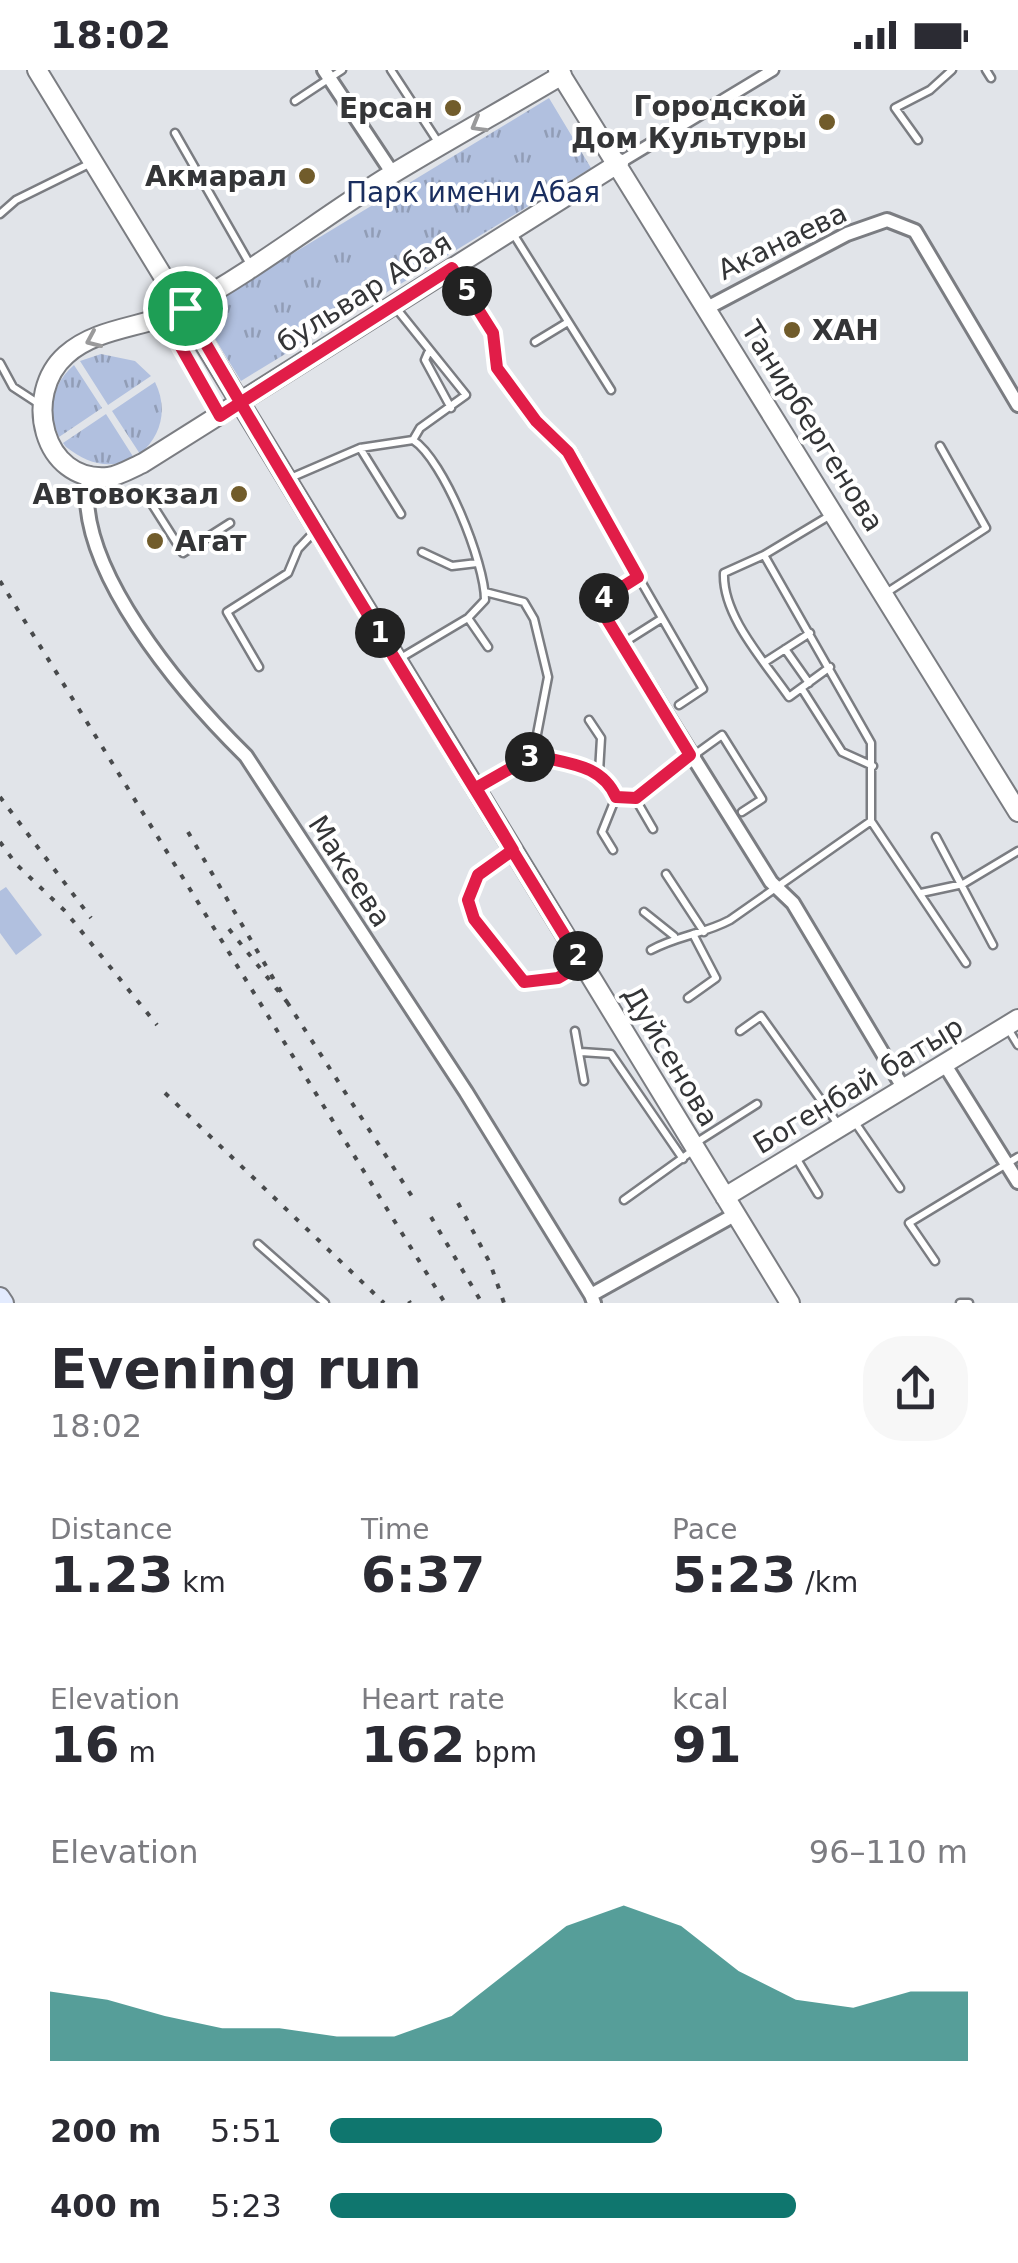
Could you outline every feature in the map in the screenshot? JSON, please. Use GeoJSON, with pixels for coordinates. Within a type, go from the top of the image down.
{"type":"FeatureCollection","features":[{"type":"Feature","properties":{"kind":"street","name":"Дуйсенова"},"geometry":{"type":"LineString","coordinates":[[37,70],[476,788],[691,1151],[725,1197],[790,1303]]}},
{"type":"Feature","properties":{"kind":"street"},"geometry":{"type":"LineString","coordinates":[[619,163],[773,70]]}},
{"type":"Feature","properties":{"kind":"street"},"geometry":{"type":"LineString","coordinates":[[240,403],[127,470],[108,477],[88,474],[64,461],[51,446],[39,404],[50,375],[69,352],[102,334],[185,308],[393,174],[564,72]]}},
{"type":"Feature","properties":{"kind":"street","name":"Танирбергенова"},"geometry":{"type":"LineString","coordinates":[[564,72],[884,594],[1012,791],[1018,812]]}},
{"type":"Feature","properties":{"kind":"street"},"geometry":{"type":"LineString","coordinates":[[332,73],[393,174]]}},
{"type":"Feature","properties":{"kind":"street","name":"бульвар Абая"},"geometry":{"type":"LineString","coordinates":[[240,403],[619,163]]}},
{"type":"Feature","properties":{"kind":"street","name":"Аканаева"},"geometry":{"type":"LineString","coordinates":[[707,308],[771,270],[808,258],[848,234],[887,220],[899,223],[915,231],[1018,405]]}},
{"type":"Feature","properties":{"kind":"street"},"geometry":{"type":"LineString","coordinates":[[452,268],[493,333],[497,368],[536,421],[568,452],[638,577],[597,603],[690,755],[778,887],[793,903],[904,1090]]}},
{"type":"Feature","properties":{"kind":"street","name":"Макеева"},"geometry":{"type":"LineString","coordinates":[[88,474],[84,496],[90,532],[150,643],[208,719],[246,756],[466,1092],[592,1299]]}},
{"type":"Feature","properties":{"kind":"street","name":"Богенбай батыр"},"geometry":{"type":"LineString","coordinates":[[725,1197],[1012,1023]]}},
{"type":"Feature","properties":{"kind":"street"},"geometry":{"type":"LineString","coordinates":[[946,1065],[1018,1182]]}},
{"type":"Feature","properties":{"kind":"street"},"geometry":{"type":"LineString","coordinates":[[592,1299],[736,1214]]}},
{"type":"Feature","properties":{"kind":"lane"},"geometry":{"type":"LineString","coordinates":[[392,70],[441,146]]}},
{"type":"Feature","properties":{"kind":"lane"},"geometry":{"type":"LineString","coordinates":[[918,140],[896,108],[930,90],[952,70]]}},
{"type":"Feature","properties":{"kind":"lane"},"geometry":{"type":"LineString","coordinates":[[986,70],[991,78]]}},
{"type":"Feature","properties":{"kind":"lane"},"geometry":{"type":"LineString","coordinates":[[295,101],[332,73]]}},
{"type":"Feature","properties":{"kind":"lane"},"geometry":{"type":"LineString","coordinates":[[175,133],[251,266]]}},
{"type":"Feature","properties":{"kind":"lane"},"geometry":{"type":"LineString","coordinates":[[0,214],[16,200],[94,161]]}},
{"type":"Feature","properties":{"kind":"lane"},"geometry":{"type":"LineString","coordinates":[[512,231],[610,390]]}},
{"type":"Feature","properties":{"kind":"lane"},"geometry":{"type":"LineString","coordinates":[[394,305],[428,353],[456,377],[466,396],[420,428],[413,440]]}},
{"type":"Feature","properties":{"kind":"lane"},"geometry":{"type":"LineString","coordinates":[[164,317],[220,416]]}},
{"type":"Feature","properties":{"kind":"lane"},"geometry":{"type":"LineString","coordinates":[[534,342],[568,322]]}},
{"type":"Feature","properties":{"kind":"lane"},"geometry":{"type":"LineString","coordinates":[[428,353],[426,360],[451,408]]}},
{"type":"Feature","properties":{"kind":"lane"},"geometry":{"type":"LineString","coordinates":[[0,363],[13,387],[39,404]]}},
{"type":"Feature","properties":{"kind":"lane"},"geometry":{"type":"LineString","coordinates":[[287,479],[360,448],[413,440],[422,446],[455,503],[486,600],[468,618],[397,660]]}},
{"type":"Feature","properties":{"kind":"lane"},"geometry":{"type":"LineString","coordinates":[[884,594],[986,528],[940,446]]}},
{"type":"Feature","properties":{"kind":"lane"},"geometry":{"type":"LineString","coordinates":[[360,448],[400,514]]}},
{"type":"Feature","properties":{"kind":"lane"},"geometry":{"type":"LineString","coordinates":[[150,500],[183,553],[230,523]]}},
{"type":"Feature","properties":{"kind":"lane"},"geometry":{"type":"LineString","coordinates":[[830,668],[788,697],[723,592],[724,573],[764,555],[835,512]]}},
{"type":"Feature","properties":{"kind":"lane"},"geometry":{"type":"LineString","coordinates":[[259,667],[227,612],[288,573],[298,549],[317,529]]}},
{"type":"Feature","properties":{"kind":"lane"},"geometry":{"type":"LineString","coordinates":[[422,552],[452,566],[476,563]]}},
{"type":"Feature","properties":{"kind":"lane"},"geometry":{"type":"LineString","coordinates":[[764,555],[871,743],[871,821],[966,963]]}},
{"type":"Feature","properties":{"kind":"lane"},"geometry":{"type":"LineString","coordinates":[[638,577],[702,688],[679,705]]}},
{"type":"Feature","properties":{"kind":"lane"},"geometry":{"type":"LineString","coordinates":[[485,592],[524,602],[534,619],[548,677],[534,755]]}},
{"type":"Feature","properties":{"kind":"lane"},"geometry":{"type":"LineString","coordinates":[[468,618],[488,647]]}},
{"type":"Feature","properties":{"kind":"lane"},"geometry":{"type":"LineString","coordinates":[[631,638],[661,619]]}},
{"type":"Feature","properties":{"kind":"lane"},"geometry":{"type":"LineString","coordinates":[[765,662],[810,633]]}},
{"type":"Feature","properties":{"kind":"lane"},"geometry":{"type":"LineString","coordinates":[[786,649],[842,752],[872,766]]}},
{"type":"Feature","properties":{"kind":"lane"},"geometry":{"type":"LineString","coordinates":[[589,720],[601,738],[599,772],[616,797]]}},
{"type":"Feature","properties":{"kind":"lane"},"geometry":{"type":"LineString","coordinates":[[616,797],[636,798],[722,735],[762,799],[742,812]]}},
{"type":"Feature","properties":{"kind":"lane"},"geometry":{"type":"LineString","coordinates":[[476,788],[534,755],[599,772]]}},
{"type":"Feature","properties":{"kind":"lane"},"geometry":{"type":"LineString","coordinates":[[613,850],[602,832],[616,797]]}},
{"type":"Feature","properties":{"kind":"lane"},"geometry":{"type":"LineString","coordinates":[[636,798],[653,829]]}},
{"type":"Feature","properties":{"kind":"lane"},"geometry":{"type":"LineString","coordinates":[[650,950],[675,937],[704,932],[778,887],[871,821]]}},
{"type":"Feature","properties":{"kind":"lane"},"geometry":{"type":"LineString","coordinates":[[936,837],[993,946]]}},
{"type":"Feature","properties":{"kind":"lane"},"geometry":{"type":"LineString","coordinates":[[513,850],[478,875],[468,900],[474,919],[524,982],[558,978],[582,964]]}},
{"type":"Feature","properties":{"kind":"lane"},"geometry":{"type":"LineString","coordinates":[[921,893],[963,884],[1018,851]]}},
{"type":"Feature","properties":{"kind":"lane"},"geometry":{"type":"LineString","coordinates":[[666,874],[704,932]]}},
{"type":"Feature","properties":{"kind":"lane"},"geometry":{"type":"LineString","coordinates":[[644,912],[675,937]]}},
{"type":"Feature","properties":{"kind":"lane"},"geometry":{"type":"LineString","coordinates":[[688,998],[716,978],[693,934]]}},
{"type":"Feature","properties":{"kind":"lane"},"geometry":{"type":"LineString","coordinates":[[740,1031],[761,1016],[900,1188]]}},
{"type":"Feature","properties":{"kind":"lane"},"geometry":{"type":"LineString","coordinates":[[1012,1023],[1018,1045]]}},
{"type":"Feature","properties":{"kind":"lane"},"geometry":{"type":"LineString","coordinates":[[575,1031],[584,1081]]}},
{"type":"Feature","properties":{"kind":"lane"},"geometry":{"type":"LineString","coordinates":[[581,1052],[611,1054],[691,1151]]}},
{"type":"Feature","properties":{"kind":"lane"},"geometry":{"type":"LineString","coordinates":[[624,1200],[756,1104]]}},
{"type":"Feature","properties":{"kind":"lane"},"geometry":{"type":"LineString","coordinates":[[795,1155],[818,1194]]}},
{"type":"Feature","properties":{"kind":"lane"},"geometry":{"type":"LineString","coordinates":[[936,1261],[909,1223],[1018,1156]]}},
{"type":"Feature","properties":{"kind":"lane"},"geometry":{"type":"LineString","coordinates":[[258,1244],[324,1303]]}},
{"type":"Feature","properties":{"kind":"lane"},"geometry":{"type":"LineString","coordinates":[[960,1303],[969,1303]]}},
{"type":"Feature","properties":{"kind":"green space","name":"Парк имени Абая"},"geometry":{"type":"Polygon","coordinates":[[[549,98],[591,168],[241,381],[198,311],[549,98]]]}},
{"type":"Feature","properties":{"kind":"green space"},"geometry":{"type":"Polygon","coordinates":[[[101,354],[135,361],[151,376],[108,405],[80,361],[101,354]]]}},
{"type":"Feature","properties":{"kind":"green space"},"geometry":{"type":"Polygon","coordinates":[[[74,365],[102,408],[59,437],[53,417],[54,398],[74,365]]]}},
{"type":"Feature","properties":{"kind":"green space"},"geometry":{"type":"Polygon","coordinates":[[[155,382],[161,421],[140,454],[112,411],[155,382]]]}},
{"type":"Feature","properties":{"kind":"green space"},"geometry":{"type":"Polygon","coordinates":[[[106,414],[134,458],[116,464],[99,463],[82,458],[63,443],[106,414]]]}},
{"type":"Feature","properties":{"kind":"green space"},"geometry":{"type":"Polygon","coordinates":[[[6,887],[42,935],[16,955],[0,933],[0,891],[6,887]]]}},
{"type":"Feature","properties":{"kind":"railway"},"geometry":{"type":"LineString","coordinates":[[0,581],[445,1303]]}},
{"type":"Feature","properties":{"kind":"railway"},"geometry":{"type":"LineString","coordinates":[[0,797],[91,918]]}},
{"type":"Feature","properties":{"kind":"railway"},"geometry":{"type":"LineString","coordinates":[[188,832],[287,1002],[229,929]]}},
{"type":"Feature","properties":{"kind":"railway"},"geometry":{"type":"LineString","coordinates":[[0,842],[16,864],[65,911],[157,1025]]}},
{"type":"Feature","properties":{"kind":"railway"},"geometry":{"type":"LineString","coordinates":[[287,1002],[415,1201]]}},
{"type":"Feature","properties":{"kind":"railway"},"geometry":{"type":"LineString","coordinates":[[165,1093],[384,1303]]}},
{"type":"Feature","properties":{"kind":"railway"},"geometry":{"type":"LineString","coordinates":[[458,1203],[490,1263],[504,1303]]}},
{"type":"Feature","properties":{"kind":"railway"},"geometry":{"type":"LineString","coordinates":[[431,1217],[482,1303]]}},
{"type":"Feature","properties":{"kind":"place","name":"Ерсан"},"geometry":{"type":"Point","coordinates":[453,108]}},
{"type":"Feature","properties":{"kind":"place","name":"Городской Дом Культуры"},"geometry":{"type":"Point","coordinates":[827,122]}},
{"type":"Feature","properties":{"kind":"place","name":"Акмарал"},"geometry":{"type":"Point","coordinates":[307,176]}},
{"type":"Feature","properties":{"kind":"place","name":"ХАН"},"geometry":{"type":"Point","coordinates":[792,330]}},
{"type":"Feature","properties":{"kind":"place","name":"Автовокзал"},"geometry":{"type":"Point","coordinates":[239,494]}},
{"type":"Feature","properties":{"kind":"place","name":"Агат"},"geometry":{"type":"Point","coordinates":[155,541]}},
{"type":"Feature","properties":{"kind":"route"},"geometry":{"type":"LineString","coordinates":[[185,308],[164,317],[172,338],[220,416],[240,403],[452,268],[493,333],[497,368],[536,421],[568,452],[602,510],[638,577],[597,603],[690,755],[636,798],[616,797],[599,772],[534,755],[476,788],[513,850],[478,875],[468,900],[474,919],[517,978],[534,983],[558,978],[582,964],[476,788],[240,403],[185,308]]}}]}
